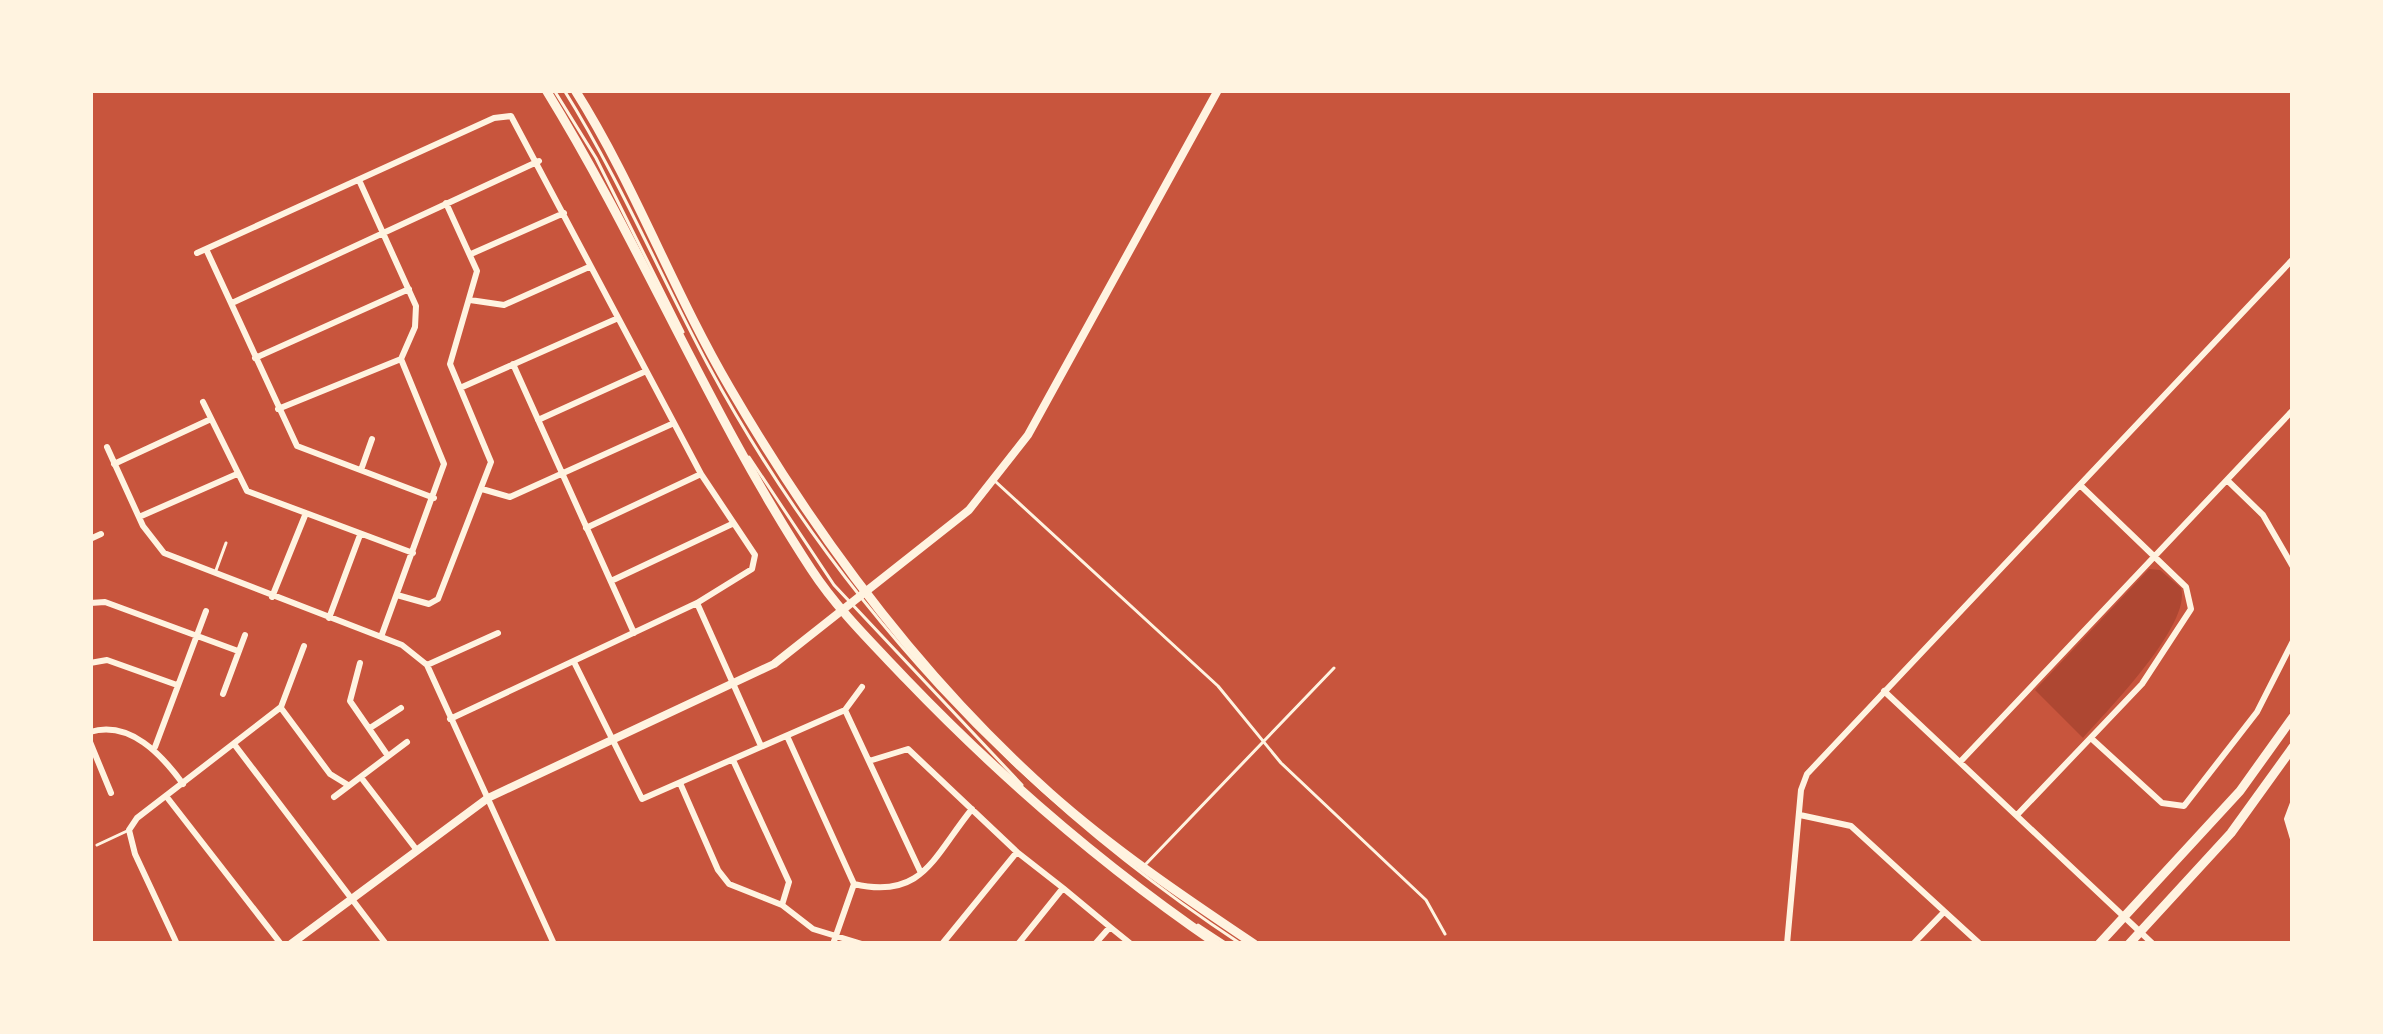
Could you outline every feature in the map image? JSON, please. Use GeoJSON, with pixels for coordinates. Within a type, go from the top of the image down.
{"type":"FeatureCollection","features":[{"type":"Feature","properties":{"kind":"main road"},"geometry":{"type":"LineString","coordinates":[[550,90],[730,436],[852,599],[980,755],[1128,883],[1217,944]]}},
{"type":"Feature","properties":{"kind":"main road"},"geometry":{"type":"LineString","coordinates":[[575,90],[616,155],[728,385],[852,599],[1017,761],[1143,867],[1254,944]]}},
{"type":"Feature","properties":{"kind":"main road"},"geometry":{"type":"LineString","coordinates":[[2098,944],[2240,791],[2293,718]]}},
{"type":"Feature","properties":{"kind":"main road"},"geometry":{"type":"LineString","coordinates":[[2129,944],[2230,833],[2293,747]]}},
{"type":"Feature","properties":{"kind":"street"},"geometry":{"type":"LineString","coordinates":[[291,944],[488,798],[774,664],[969,510],[1028,435],[1218,90]]}},
{"type":"Feature","properties":{"kind":"street"},"geometry":{"type":"LineString","coordinates":[[197,254],[505,115],[515,118],[701,474],[755,555],[752,569],[697,603],[450,719]]}},
{"type":"Feature","properties":{"kind":"street"},"geometry":{"type":"LineString","coordinates":[[231,304],[539,161]]}},
{"type":"Feature","properties":{"kind":"street"},"geometry":{"type":"LineString","coordinates":[[278,409],[400,358],[417,316],[359,180]]}},
{"type":"Feature","properties":{"kind":"street"},"geometry":{"type":"LineString","coordinates":[[397,595],[429,604],[438,599],[491,456],[450,358],[477,280],[471,254],[446,203]]}},
{"type":"Feature","properties":{"kind":"street"},"geometry":{"type":"LineString","coordinates":[[471,254],[564,214]]}},
{"type":"Feature","properties":{"kind":"street"},"geometry":{"type":"LineString","coordinates":[[206,249],[278,409],[301,449],[434,498]]}},
{"type":"Feature","properties":{"kind":"street"},"geometry":{"type":"LineString","coordinates":[[1787,944],[1807,774],[2293,259]]}},
{"type":"Feature","properties":{"kind":"street"},"geometry":{"type":"LineString","coordinates":[[470,300],[504,305],[590,266]]}},
{"type":"Feature","properties":{"kind":"street"},"geometry":{"type":"LineString","coordinates":[[255,358],[409,289]]}},
{"type":"Feature","properties":{"kind":"street"},"geometry":{"type":"LineString","coordinates":[[460,388],[617,318]]}},
{"type":"Feature","properties":{"kind":"street"},"geometry":{"type":"LineString","coordinates":[[381,637],[434,498],[443,457],[400,358]]}},
{"type":"Feature","properties":{"kind":"street"},"geometry":{"type":"LineString","coordinates":[[513,364],[634,633]]}},
{"type":"Feature","properties":{"kind":"street"},"geometry":{"type":"LineString","coordinates":[[538,420],[645,372]]}},
{"type":"Feature","properties":{"kind":"street"},"geometry":{"type":"LineString","coordinates":[[203,402],[248,491],[413,554]]}},
{"type":"Feature","properties":{"kind":"street"},"geometry":{"type":"LineString","coordinates":[[1960,762],[2293,410]]}},
{"type":"Feature","properties":{"kind":"street"},"geometry":{"type":"LineString","coordinates":[[114,464],[211,419]]}},
{"type":"Feature","properties":{"kind":"street"},"geometry":{"type":"LineString","coordinates":[[482,489],[510,497],[674,423]]}},
{"type":"Feature","properties":{"kind":"street"},"geometry":{"type":"LineString","coordinates":[[361,470],[372,439]]}},
{"type":"Feature","properties":{"kind":"street"},"geometry":{"type":"LineString","coordinates":[[107,447],[139,517],[164,553],[381,637],[408,649],[427,665],[554,944]]}},
{"type":"Feature","properties":{"kind":"street"},"geometry":{"type":"LineString","coordinates":[[139,517],[236,474]]}},
{"type":"Feature","properties":{"kind":"street"},"geometry":{"type":"LineString","coordinates":[[586,528],[701,474]]}},
{"type":"Feature","properties":{"kind":"street"},"geometry":{"type":"LineString","coordinates":[[2227,479],[2263,515],[2293,567]]}},
{"type":"Feature","properties":{"kind":"street"},"geometry":{"type":"LineString","coordinates":[[2018,815],[2142,684],[2191,609],[2186,587],[2079,484]]}},
{"type":"Feature","properties":{"kind":"street"},"geometry":{"type":"LineString","coordinates":[[272,597],[306,513]]}},
{"type":"Feature","properties":{"kind":"street"},"geometry":{"type":"LineString","coordinates":[[611,581],[734,523]]}},
{"type":"Feature","properties":{"kind":"street"},"geometry":{"type":"LineString","coordinates":[[90,538],[100,534]]}},
{"type":"Feature","properties":{"kind":"street"},"geometry":{"type":"LineString","coordinates":[[328,618],[360,535]]}},
{"type":"Feature","properties":{"kind":"street"},"geometry":{"type":"LineString","coordinates":[[90,604],[105,602],[238,651]]}},
{"type":"Feature","properties":{"kind":"street"},"geometry":{"type":"LineString","coordinates":[[697,603],[761,746]]}},
{"type":"Feature","properties":{"kind":"street"},"geometry":{"type":"LineString","coordinates":[[155,747],[206,611]]}},
{"type":"Feature","properties":{"kind":"street"},"geometry":{"type":"LineString","coordinates":[[427,665],[498,633]]}},
{"type":"Feature","properties":{"kind":"street"},"geometry":{"type":"LineString","coordinates":[[223,694],[244,635]]}},
{"type":"Feature","properties":{"kind":"street"},"geometry":{"type":"LineString","coordinates":[[2092,739],[2162,803],[2184,806],[2258,712],[2293,641]]}},
{"type":"Feature","properties":{"kind":"street"},"geometry":{"type":"LineString","coordinates":[[177,944],[135,854],[129,830],[280,707],[304,646]]}},
{"type":"Feature","properties":{"kind":"street"},"geometry":{"type":"LineString","coordinates":[[90,663],[107,661],[177,686]]}},
{"type":"Feature","properties":{"kind":"street"},"geometry":{"type":"LineString","coordinates":[[574,662],[641,799],[845,710],[862,687]]}},
{"type":"Feature","properties":{"kind":"street"},"geometry":{"type":"LineString","coordinates":[[360,663],[350,701],[388,756]]}},
{"type":"Feature","properties":{"kind":"street"},"geometry":{"type":"LineString","coordinates":[[1884,691],[2153,944]]}},
{"type":"Feature","properties":{"kind":"street"},"geometry":{"type":"LineString","coordinates":[[280,707],[330,774],[348,785]]}},
{"type":"Feature","properties":{"kind":"street"},"geometry":{"type":"LineString","coordinates":[[370,728],[401,708]]}},
{"type":"Feature","properties":{"kind":"street"},"geometry":{"type":"LineString","coordinates":[[845,710],[921,873]]}},
{"type":"Feature","properties":{"kind":"street"},"geometry":{"type":"LineString","coordinates":[[90,732],[106,728],[155,747],[183,784]]}},
{"type":"Feature","properties":{"kind":"street"},"geometry":{"type":"LineString","coordinates":[[787,736],[854,884],[834,941]]}},
{"type":"Feature","properties":{"kind":"street"},"geometry":{"type":"LineString","coordinates":[[90,742],[111,793]]}},
{"type":"Feature","properties":{"kind":"street"},"geometry":{"type":"LineString","coordinates":[[334,797],[363,780],[407,742]]}},
{"type":"Feature","properties":{"kind":"street"},"geometry":{"type":"LineString","coordinates":[[234,744],[386,944]]}},
{"type":"Feature","properties":{"kind":"street"},"geometry":{"type":"LineString","coordinates":[[869,761],[908,749],[1017,852],[1131,944]]}},
{"type":"Feature","properties":{"kind":"street"},"geometry":{"type":"LineString","coordinates":[[733,760],[789,882],[782,905]]}},
{"type":"Feature","properties":{"kind":"street"},"geometry":{"type":"LineString","coordinates":[[363,780],[416,849]]}},
{"type":"Feature","properties":{"kind":"street"},"geometry":{"type":"LineString","coordinates":[[680,783],[724,879],[782,905],[834,941],[862,944]]}},
{"type":"Feature","properties":{"kind":"street"},"geometry":{"type":"LineString","coordinates":[[166,796],[281,944]]}},
{"type":"Feature","properties":{"kind":"street"},"geometry":{"type":"LineString","coordinates":[[2293,803],[2288,819],[2293,839]]}},
{"type":"Feature","properties":{"kind":"street"},"geometry":{"type":"LineString","coordinates":[[854,884],[888,891],[921,873],[972,809]]}},
{"type":"Feature","properties":{"kind":"street"},"geometry":{"type":"LineString","coordinates":[[1800,815],[1851,826],[1980,944]]}},
{"type":"Feature","properties":{"kind":"street"},"geometry":{"type":"LineString","coordinates":[[942,944],[1017,852]]}},
{"type":"Feature","properties":{"kind":"street"},"geometry":{"type":"LineString","coordinates":[[1018,944],[1064,888]]}},
{"type":"Feature","properties":{"kind":"street"},"geometry":{"type":"LineString","coordinates":[[1913,944],[1944,911]]}},
{"type":"Feature","properties":{"kind":"street"},"geometry":{"type":"LineString","coordinates":[[1095,944],[1110,927]]}},
{"type":"Feature","properties":{"kind":"lane"},"geometry":{"type":"LineString","coordinates":[[564,90],[602,151],[710,367],[852,599],[1041,803],[1167,905],[1227,944]]}},
{"type":"Feature","properties":{"kind":"lane"},"geometry":{"type":"LineString","coordinates":[[995,481],[1218,686],[1263,742],[1426,900],[1445,934]]}},
{"type":"Feature","properties":{"kind":"lane"},"geometry":{"type":"LineString","coordinates":[[214,575],[226,543]]}},
{"type":"Feature","properties":{"kind":"lane"},"geometry":{"type":"LineString","coordinates":[[852,599],[1046,796],[1138,872],[1241,944]]}},
{"type":"Feature","properties":{"kind":"lane"},"geometry":{"type":"LineString","coordinates":[[1143,867],[1334,668]]}},
{"type":"Feature","properties":{"kind":"lane"},"geometry":{"type":"LineString","coordinates":[[97,845],[129,830]]}},
{"type":"Feature","properties":{"kind":"shaded area"},"geometry":{"type":"Polygon","coordinates":[[[2149,569],[2160,570],[2181,588],[2174,623],[2146,666],[2083,738],[2035,690],[2149,569]]]}}]}
